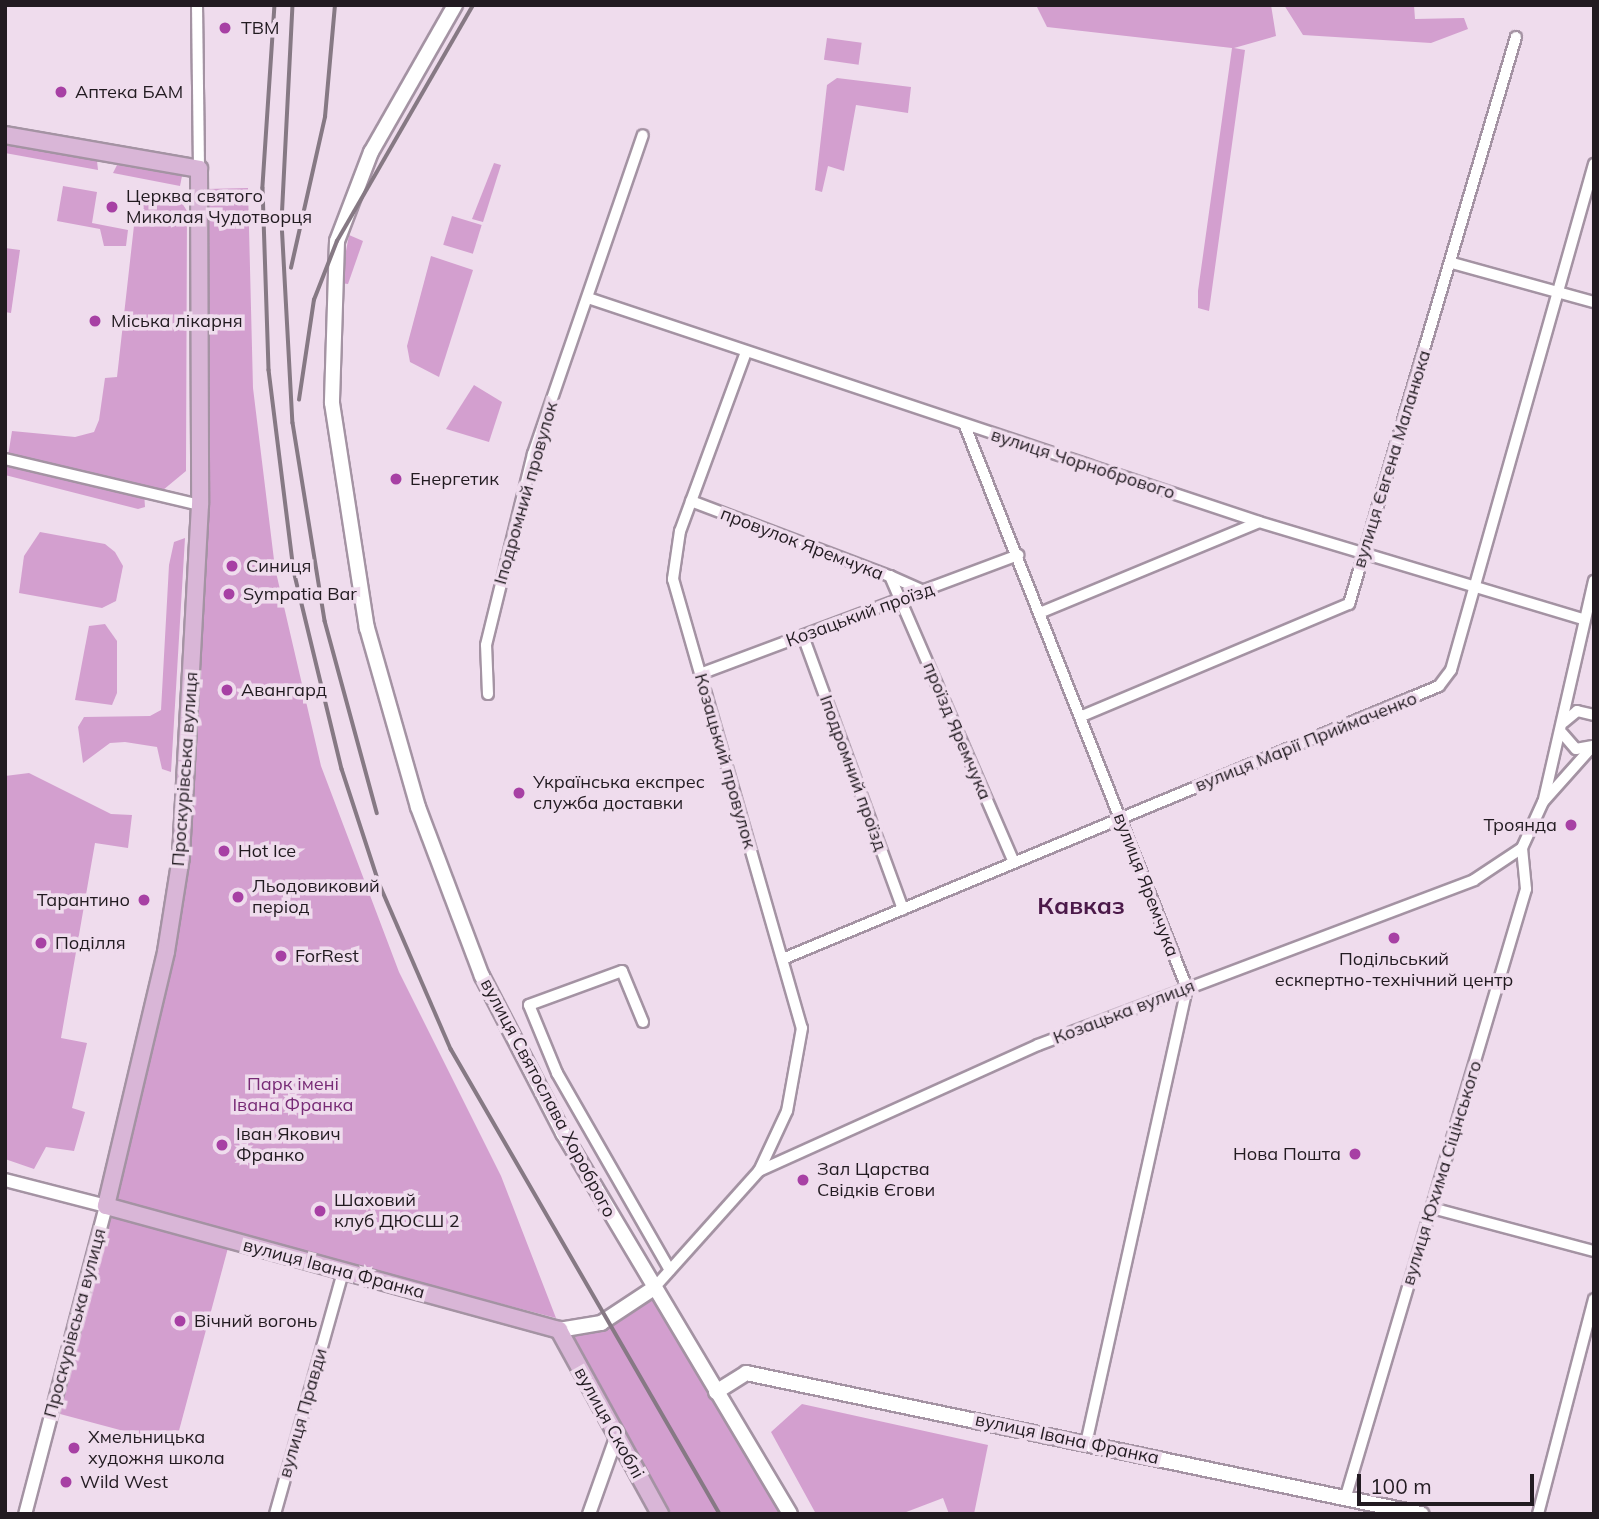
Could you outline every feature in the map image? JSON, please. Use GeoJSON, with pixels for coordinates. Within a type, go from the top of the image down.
{"type":"FeatureCollection","features":[{"type":"Feature","properties":{"kind":"main road","name":"вулиця Святослава Хороброго"},"geometry":{"type":"LineString","coordinates":[[454,5],[389,120],[337,241],[333,304],[340,486],[367,628],[418,807],[475,961],[563,1133],[790,1514]]}},
{"type":"Feature","properties":{"kind":"main road"},"geometry":{"type":"LineString","coordinates":[[5,135],[199,169]]}},
{"type":"Feature","properties":{"kind":"main road","name":"Проскурівська вулиця"},"geometry":{"type":"LineString","coordinates":[[106,1206],[166,952],[181,857],[200,505],[199,169]]}},
{"type":"Feature","properties":{"kind":"main road","name":"вулиця Івана Франка"},"geometry":{"type":"LineString","coordinates":[[106,1206],[559,1330],[601,1323],[654,1288]]}},
{"type":"Feature","properties":{"kind":"main road","name":"вулиця Скоблі"},"geometry":{"type":"LineString","coordinates":[[559,1330],[660,1514]]}},
{"type":"Feature","properties":{"kind":"main road","name":"вулиця Івана Франка"},"geometry":{"type":"LineString","coordinates":[[716,1392],[746,1373],[1346,1496],[1421,1514]]}},
{"type":"Feature","properties":{"kind":"street","name":"Проскурівська вулиця"},"geometry":{"type":"LineString","coordinates":[[197,5],[199,169]]}},
{"type":"Feature","properties":{"kind":"street","name":"вулиця Євгена Маланюка"},"geometry":{"type":"LineString","coordinates":[[1082,716],[1332,616],[1349,604],[1452,262],[1516,37]]}},
{"type":"Feature","properties":{"kind":"street","name":"Іподромний провулок"},"geometry":{"type":"LineString","coordinates":[[488,694],[486,645],[503,566],[533,454],[643,135]]}},
{"type":"Feature","properties":{"kind":"street","name":"вулиця Марії Приймаченко"},"geometry":{"type":"LineString","coordinates":[[785,958],[1439,686],[1451,670],[1555,291],[1594,164]]}},
{"type":"Feature","properties":{"kind":"street"},"geometry":{"type":"LineString","coordinates":[[1452,262],[1594,302]]}},
{"type":"Feature","properties":{"kind":"street","name":"вулиця Чорнобрового"},"geometry":{"type":"LineString","coordinates":[[588,298],[1259,522],[1583,619]]}},
{"type":"Feature","properties":{"kind":"street","name":"Козацький провулок"},"geometry":{"type":"LineString","coordinates":[[746,352],[691,501],[673,579],[785,958],[802,1028],[799,1063],[759,1171]]}},
{"type":"Feature","properties":{"kind":"street","name":"вулиця Яремчука"},"geometry":{"type":"LineString","coordinates":[[965,426],[1042,612],[1187,988]]}},
{"type":"Feature","properties":{"kind":"street"},"geometry":{"type":"LineString","coordinates":[[5,458],[200,505]]}},
{"type":"Feature","properties":{"kind":"street","name":"провулок Яремчука"},"geometry":{"type":"LineString","coordinates":[[691,501],[890,576],[901,600]]}},
{"type":"Feature","properties":{"kind":"street"},"geometry":{"type":"LineString","coordinates":[[1042,612],[1259,522]]}},
{"type":"Feature","properties":{"kind":"street","name":"Козацький проїзд"},"geometry":{"type":"LineString","coordinates":[[700,674],[1019,555]]}},
{"type":"Feature","properties":{"kind":"street"},"geometry":{"type":"LineString","coordinates":[[890,576],[924,591]]}},
{"type":"Feature","properties":{"kind":"street"},"geometry":{"type":"LineString","coordinates":[[1522,849],[1544,802],[1574,682],[1583,619],[1594,582]]}},
{"type":"Feature","properties":{"kind":"street","name":"проїзд Яремчука"},"geometry":{"type":"LineString","coordinates":[[901,600],[1014,862]]}},
{"type":"Feature","properties":{"kind":"street","name":"Іподромний проїзд"},"geometry":{"type":"LineString","coordinates":[[803,636],[903,909]]}},
{"type":"Feature","properties":{"kind":"street"},"geometry":{"type":"LineString","coordinates":[[1563,727],[1592,714],[1574,682]]}},
{"type":"Feature","properties":{"kind":"street"},"geometry":{"type":"LineString","coordinates":[[1563,727],[1576,749],[1593,747]]}},
{"type":"Feature","properties":{"kind":"street"},"geometry":{"type":"LineString","coordinates":[[1544,802],[1593,747]]}},
{"type":"Feature","properties":{"kind":"street","name":"Козацька вулиця"},"geometry":{"type":"LineString","coordinates":[[654,1288],[759,1171],[1038,1045],[1187,988],[1436,899],[1522,849]]}},
{"type":"Feature","properties":{"kind":"street","name":"вулиця Юхима Сіцінського"},"geometry":{"type":"LineString","coordinates":[[1346,1496],[1526,889],[1522,849]]}},
{"type":"Feature","properties":{"kind":"street"},"geometry":{"type":"LineString","coordinates":[[643,1022],[622,971],[529,1005],[557,1073],[670,1270]]}},
{"type":"Feature","properties":{"kind":"street"},"geometry":{"type":"LineString","coordinates":[[1086,1443],[1187,988]]}},
{"type":"Feature","properties":{"kind":"street","name":"вулиця Івана Франка"},"geometry":{"type":"LineString","coordinates":[[5,1180],[106,1206]]}},
{"type":"Feature","properties":{"kind":"street","name":"Проскурівська вулиця"},"geometry":{"type":"LineString","coordinates":[[25,1514],[106,1206]]}},
{"type":"Feature","properties":{"kind":"street"},"geometry":{"type":"LineString","coordinates":[[1432,1209],[1594,1251]]}},
{"type":"Feature","properties":{"kind":"street","name":"вулиця Правди"},"geometry":{"type":"LineString","coordinates":[[275,1514],[343,1272]]}},
{"type":"Feature","properties":{"kind":"street"},"geometry":{"type":"LineString","coordinates":[[1538,1514],[1594,1299]]}},
{"type":"Feature","properties":{"kind":"street"},"geometry":{"type":"LineString","coordinates":[[589,1514],[616,1438]]}},
{"type":"Feature","properties":{"kind":"green space"},"geometry":{"type":"Polygon","coordinates":[[[1036,5],[1271,5],[1276,36],[1234,48],[1245,50],[1209,311],[1198,308],[1198,291],[1232,48],[1047,27],[1036,5]]]}},
{"type":"Feature","properties":{"kind":"green space"},"geometry":{"type":"Polygon","coordinates":[[[1284,5],[1414,5],[1415,19],[1464,18],[1468,29],[1431,43],[1303,35],[1284,5]]]}},
{"type":"Feature","properties":{"kind":"green space"},"geometry":{"type":"Polygon","coordinates":[[[827,38],[862,43],[859,65],[824,60],[827,38]]]}},
{"type":"Feature","properties":{"kind":"green space"},"geometry":{"type":"Polygon","coordinates":[[[837,78],[911,87],[908,113],[856,105],[844,171],[828,166],[822,192],[815,190],[827,85],[837,78]]]}},
{"type":"Feature","properties":{"kind":"green space"},"geometry":{"type":"Polygon","coordinates":[[[5,142],[97,161],[98,170],[5,153],[5,142]]]}},
{"type":"Feature","properties":{"kind":"green space"},"geometry":{"type":"Polygon","coordinates":[[[494,163],[501,165],[483,222],[472,219],[494,163]]]}},
{"type":"Feature","properties":{"kind":"green space"},"geometry":{"type":"Polygon","coordinates":[[[117,165],[182,176],[180,186],[113,173],[117,165]]]}},
{"type":"Feature","properties":{"kind":"green space"},"geometry":{"type":"Polygon","coordinates":[[[63,186],[97,192],[92,223],[128,230],[126,246],[104,246],[100,229],[57,221],[63,186]]]}},
{"type":"Feature","properties":{"kind":"green space","name":"Парк імені Івана Франка"},"geometry":{"type":"Polygon","coordinates":[[[248,188],[253,388],[275,568],[321,766],[399,972],[501,1176],[556,1318],[113,1202],[187,857],[206,189],[248,188]]]}},
{"type":"Feature","properties":{"kind":"green space"},"geometry":{"type":"Polygon","coordinates":[[[138,190],[175,192],[187,211],[186,471],[157,495],[144,492],[145,507],[138,509],[5,475],[12,431],[75,437],[94,432],[99,420],[105,378],[117,377],[138,190]]]}},
{"type":"Feature","properties":{"kind":"green space"},"geometry":{"type":"Polygon","coordinates":[[[452,216],[482,225],[473,254],[443,245],[452,216]]]}},
{"type":"Feature","properties":{"kind":"green space"},"geometry":{"type":"Polygon","coordinates":[[[349,235],[363,241],[348,284],[340,283],[349,235]]]}},
{"type":"Feature","properties":{"kind":"green space"},"geometry":{"type":"Polygon","coordinates":[[[5,248],[20,250],[11,313],[5,312],[5,248]]]}},
{"type":"Feature","properties":{"kind":"green space"},"geometry":{"type":"Polygon","coordinates":[[[431,256],[473,270],[439,377],[410,362],[407,346],[431,256]]]}},
{"type":"Feature","properties":{"kind":"green space"},"geometry":{"type":"Polygon","coordinates":[[[474,385],[502,402],[489,442],[446,429],[474,385]]]}},
{"type":"Feature","properties":{"kind":"green space"},"geometry":{"type":"Polygon","coordinates":[[[40,532],[105,544],[115,552],[123,566],[116,601],[102,608],[19,593],[24,556],[40,532]]]}},
{"type":"Feature","properties":{"kind":"green space"},"geometry":{"type":"Polygon","coordinates":[[[185,538],[171,772],[162,769],[157,747],[125,742],[110,743],[83,763],[78,727],[84,717],[150,716],[161,710],[169,565],[174,542],[185,538]]]}},
{"type":"Feature","properties":{"kind":"green space"},"geometry":{"type":"Polygon","coordinates":[[[105,624],[117,641],[117,693],[112,705],[75,700],[89,626],[105,624]]]}},
{"type":"Feature","properties":{"kind":"green space","name":"Поділля"},"geometry":{"type":"Polygon","coordinates":[[[29,773],[111,814],[132,815],[128,848],[95,843],[61,1038],[87,1043],[72,1108],[85,1112],[74,1151],[46,1147],[34,1169],[5,1159],[5,776],[29,773]]]}},
{"type":"Feature","properties":{"kind":"green space"},"geometry":{"type":"Polygon","coordinates":[[[110,1213],[229,1245],[175,1445],[56,1413],[110,1213]]]}},
{"type":"Feature","properties":{"kind":"green space"},"geometry":{"type":"Polygon","coordinates":[[[653,1295],[785,1514],[668,1514],[570,1330],[635,1310],[653,1295]]]}},
{"type":"Feature","properties":{"kind":"green space"},"geometry":{"type":"Polygon","coordinates":[[[802,1404],[988,1445],[974,1514],[949,1514],[943,1498],[901,1514],[816,1514],[771,1432],[802,1404]]]}},
{"type":"Feature","properties":{"kind":"railway"},"geometry":{"type":"LineString","coordinates":[[275,5],[263,188],[269,370],[294,571],[342,769],[380,885],[451,1049],[720,1514]]}},
{"type":"Feature","properties":{"kind":"railway"},"geometry":{"type":"LineString","coordinates":[[293,5],[282,222],[293,423],[325,621],[377,813]]}},
{"type":"Feature","properties":{"kind":"railway"},"geometry":{"type":"LineString","coordinates":[[291,268],[325,117],[335,5]]}},
{"type":"Feature","properties":{"kind":"railway"},"geometry":{"type":"LineString","coordinates":[[299,400],[314,300],[337,241],[473,5]]}},
{"type":"Feature","properties":{"kind":"place","name":"ТВМ"},"geometry":{"type":"Point","coordinates":[225,28]}},
{"type":"Feature","properties":{"kind":"place","name":"Аптека БАМ"},"geometry":{"type":"Point","coordinates":[61,92]}},
{"type":"Feature","properties":{"kind":"place","name":"Церква святого Миколая Чудотворця"},"geometry":{"type":"Point","coordinates":[112,207]}},
{"type":"Feature","properties":{"kind":"place","name":"Міська лікарня"},"geometry":{"type":"Point","coordinates":[95,321]}},
{"type":"Feature","properties":{"kind":"place","name":"Енергетик"},"geometry":{"type":"Point","coordinates":[396,479]}},
{"type":"Feature","properties":{"kind":"place","name":"Синиця"},"geometry":{"type":"Point","coordinates":[232,566]}},
{"type":"Feature","properties":{"kind":"place","name":"Sympatia Bar"},"geometry":{"type":"Point","coordinates":[229,594]}},
{"type":"Feature","properties":{"kind":"place","name":"Авангард"},"geometry":{"type":"Point","coordinates":[227,690]}},
{"type":"Feature","properties":{"kind":"place","name":"Українська експрес служба доставки"},"geometry":{"type":"Point","coordinates":[519,793]}},
{"type":"Feature","properties":{"kind":"place","name":"Троянда"},"geometry":{"type":"Point","coordinates":[1571,825]}},
{"type":"Feature","properties":{"kind":"place","name":"Hot Ice"},"geometry":{"type":"Point","coordinates":[224,851]}},
{"type":"Feature","properties":{"kind":"place","name":"Льодовиковий період"},"geometry":{"type":"Point","coordinates":[238,897]}},
{"type":"Feature","properties":{"kind":"place","name":"Тарантино"},"geometry":{"type":"Point","coordinates":[144,900]}},
{"type":"Feature","properties":{"kind":"place","name":"Подільський ескпертно-технічний центр"},"geometry":{"type":"Point","coordinates":[1394,938]}},
{"type":"Feature","properties":{"kind":"place","name":"Поділля"},"geometry":{"type":"Point","coordinates":[41,943]}},
{"type":"Feature","properties":{"kind":"place","name":"ForRest"},"geometry":{"type":"Point","coordinates":[281,956]}},
{"type":"Feature","properties":{"kind":"place","name":"Іван Якович Франко"},"geometry":{"type":"Point","coordinates":[222,1145]}},
{"type":"Feature","properties":{"kind":"place","name":"Нова Пошта"},"geometry":{"type":"Point","coordinates":[1355,1154]}},
{"type":"Feature","properties":{"kind":"place","name":"Зал Царства Свідків Єгови"},"geometry":{"type":"Point","coordinates":[803,1180]}},
{"type":"Feature","properties":{"kind":"place","name":"Шаховий клуб ДЮСШ 2"},"geometry":{"type":"Point","coordinates":[320,1211]}},
{"type":"Feature","properties":{"kind":"place","name":"Вічний вогонь"},"geometry":{"type":"Point","coordinates":[180,1321]}},
{"type":"Feature","properties":{"kind":"place","name":"Хмельницька художня школа"},"geometry":{"type":"Point","coordinates":[74,1448]}},
{"type":"Feature","properties":{"kind":"place","name":"Wild West"},"geometry":{"type":"Point","coordinates":[66,1482]}},
{"type":"Feature","properties":{"kind":"district","name":"Кавказ"},"geometry":{"type":"Point","coordinates":[1081,906]}}]}
